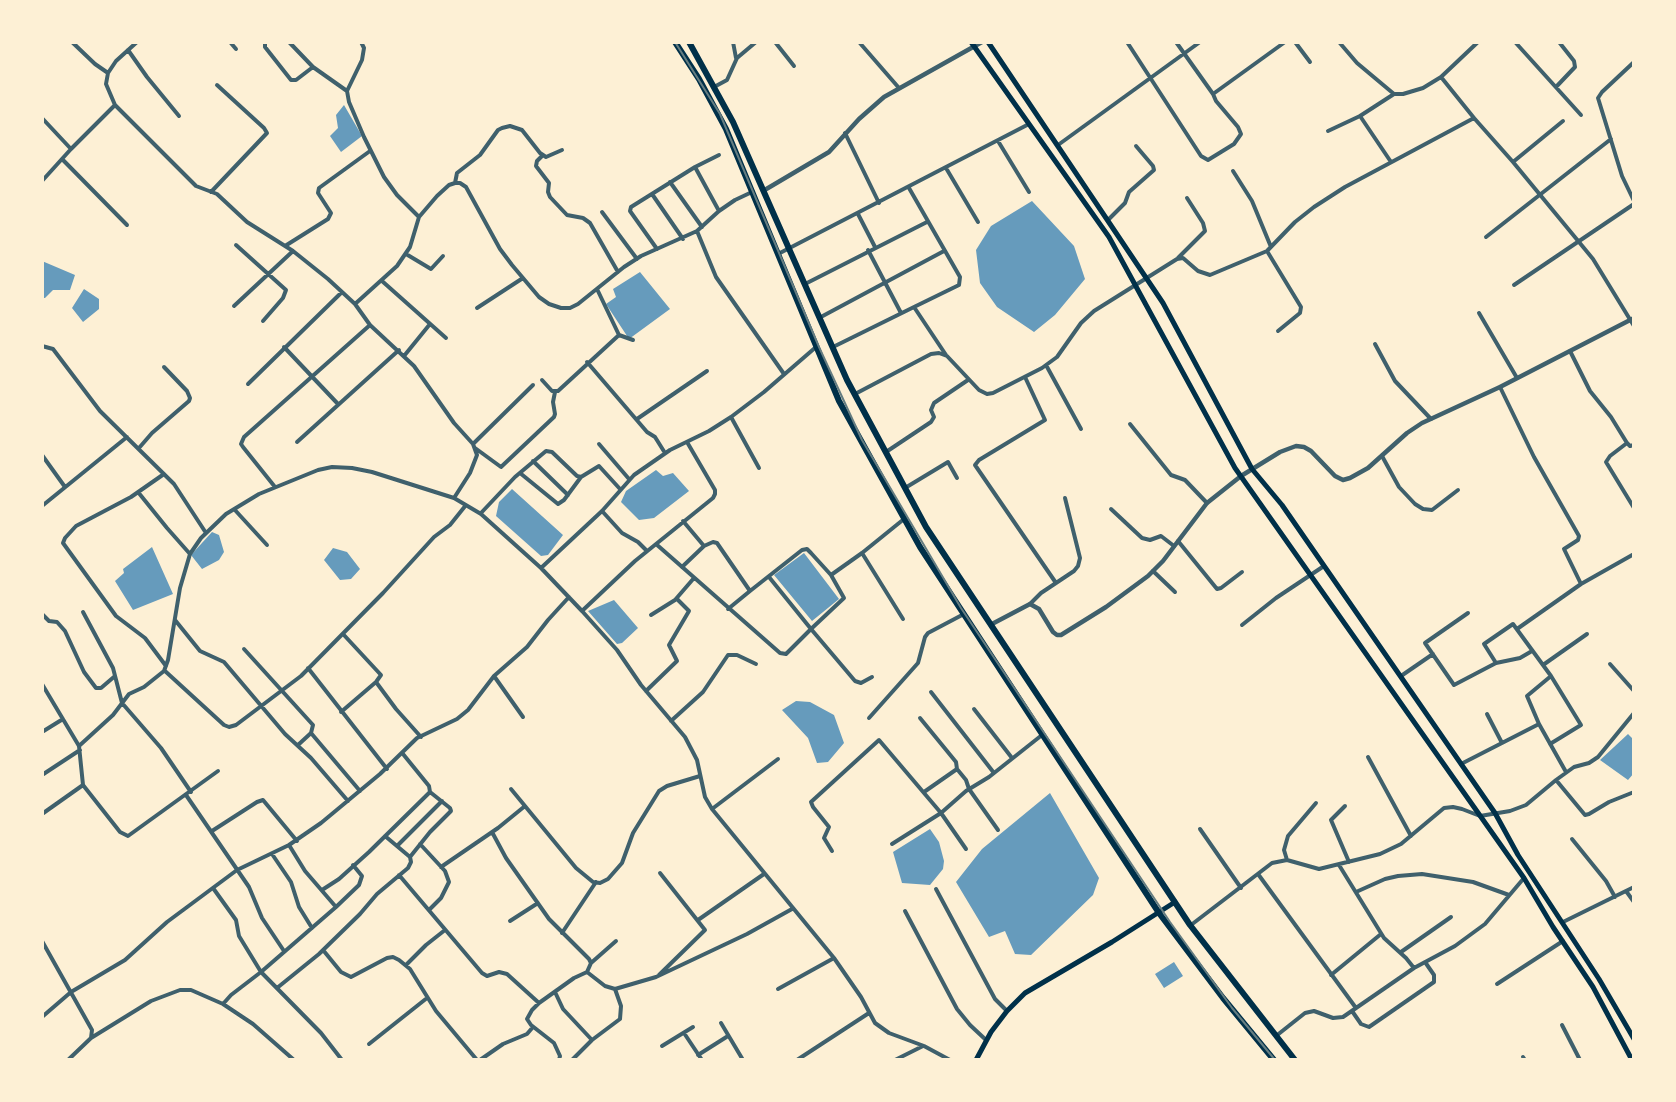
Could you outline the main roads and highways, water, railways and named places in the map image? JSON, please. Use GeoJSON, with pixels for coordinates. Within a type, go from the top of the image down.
{"type":"FeatureCollection","features":[{"type":"Feature","properties":{"kind":"highway"},"geometry":{"type":"LineString","coordinates":[[675,42],[699,79],[726,129],[839,401],[920,547],[1159,913],[1222,998],[1274,1060]]}},
{"type":"Feature","properties":{"kind":"highway"},"geometry":{"type":"LineString","coordinates":[[689,42],[733,122],[846,378],[926,527],[1190,925],[1295,1060]]}},
{"type":"Feature","properties":{"kind":"highway"},"geometry":{"type":"LineString","coordinates":[[832,383],[846,378]]}},
{"type":"Feature","properties":{"kind":"highway"},"geometry":{"type":"LineString","coordinates":[[1004,676],[1018,668]]}},
{"type":"Feature","properties":{"kind":"main road"},"geometry":{"type":"LineString","coordinates":[[988,42],[1163,303],[1252,469],[1282,505],[1495,813],[1518,855],[1563,922],[1633,1036]]}},
{"type":"Feature","properties":{"kind":"main road"},"geometry":{"type":"LineString","coordinates":[[972,44],[1109,237],[1241,476],[1524,878],[1593,987],[1632,1060]]}},
{"type":"Feature","properties":{"kind":"main road"},"geometry":{"type":"LineString","coordinates":[[1029,124],[1039,119]]}},
{"type":"Feature","properties":{"kind":"main road"},"geometry":{"type":"LineString","coordinates":[[976,1060],[991,1032],[1006,1011],[1025,993],[1175,902]]}},
{"type":"Feature","properties":{"kind":"water"},"geometry":{"type":"Polygon","coordinates":[[[344,105],[362,136],[341,152],[330,136],[338,128],[336,115],[344,105]]]}},
{"type":"Feature","properties":{"kind":"water"},"geometry":{"type":"Polygon","coordinates":[[[1032,201],[1074,246],[1085,279],[1055,315],[1034,332],[997,307],[980,283],[976,250],[991,226],[1032,201]]]}},
{"type":"Feature","properties":{"kind":"water"},"geometry":{"type":"Polygon","coordinates":[[[42,261],[75,275],[70,290],[53,290],[42,298],[42,261]]]}},
{"type":"Feature","properties":{"kind":"water"},"geometry":{"type":"Polygon","coordinates":[[[640,272],[670,309],[629,339],[606,304],[616,297],[613,289],[640,272]]]}},
{"type":"Feature","properties":{"kind":"water"},"geometry":{"type":"Polygon","coordinates":[[[84,289],[99,299],[99,309],[83,322],[72,308],[84,289]]]}},
{"type":"Feature","properties":{"kind":"water"},"geometry":{"type":"Polygon","coordinates":[[[656,470],[663,476],[673,473],[689,491],[654,518],[639,520],[621,502],[626,491],[656,470]]]}},
{"type":"Feature","properties":{"kind":"water"},"geometry":{"type":"Polygon","coordinates":[[[512,489],[563,535],[548,555],[541,556],[496,516],[499,502],[512,489]]]}},
{"type":"Feature","properties":{"kind":"water"},"geometry":{"type":"Polygon","coordinates":[[[212,532],[219,535],[224,552],[219,560],[202,569],[191,555],[212,532]]]}},
{"type":"Feature","properties":{"kind":"water"},"geometry":{"type":"Polygon","coordinates":[[[152,547],[173,594],[133,610],[115,581],[124,573],[123,569],[152,547]]]}},
{"type":"Feature","properties":{"kind":"water"},"geometry":{"type":"Polygon","coordinates":[[[333,548],[347,552],[360,569],[351,579],[340,580],[324,560],[333,548]]]}},
{"type":"Feature","properties":{"kind":"water"},"geometry":{"type":"Polygon","coordinates":[[[804,553],[839,599],[812,621],[774,575],[804,553]]]}},
{"type":"Feature","properties":{"kind":"water"},"geometry":{"type":"Polygon","coordinates":[[[614,600],[638,628],[622,643],[617,644],[588,611],[614,600]]]}},
{"type":"Feature","properties":{"kind":"water"},"geometry":{"type":"Polygon","coordinates":[[[796,701],[810,702],[834,715],[844,743],[828,762],[817,763],[808,738],[782,710],[796,701]]]}},
{"type":"Feature","properties":{"kind":"water"},"geometry":{"type":"Polygon","coordinates":[[[1628,734],[1634,740],[1634,773],[1628,780],[1600,760],[1628,734]]]}},
{"type":"Feature","properties":{"kind":"water"},"geometry":{"type":"Polygon","coordinates":[[[1050,793],[1099,878],[1093,895],[1031,955],[1015,954],[1005,931],[989,937],[956,882],[982,849],[1050,793]]]}},
{"type":"Feature","properties":{"kind":"water"},"geometry":{"type":"Polygon","coordinates":[[[930,829],[939,842],[944,861],[943,869],[930,885],[902,883],[893,852],[930,829]]]}},
{"type":"Feature","properties":{"kind":"water"},"geometry":{"type":"Polygon","coordinates":[[[1174,962],[1183,976],[1164,988],[1155,974],[1174,962]]]}},
{"type":"Feature","properties":{"kind":"railway"},"geometry":{"type":"LineString","coordinates":[[675,42],[720,114],[819,347],[862,440],[961,608],[1170,922],[1232,1008],[1275,1060]]}}]}
